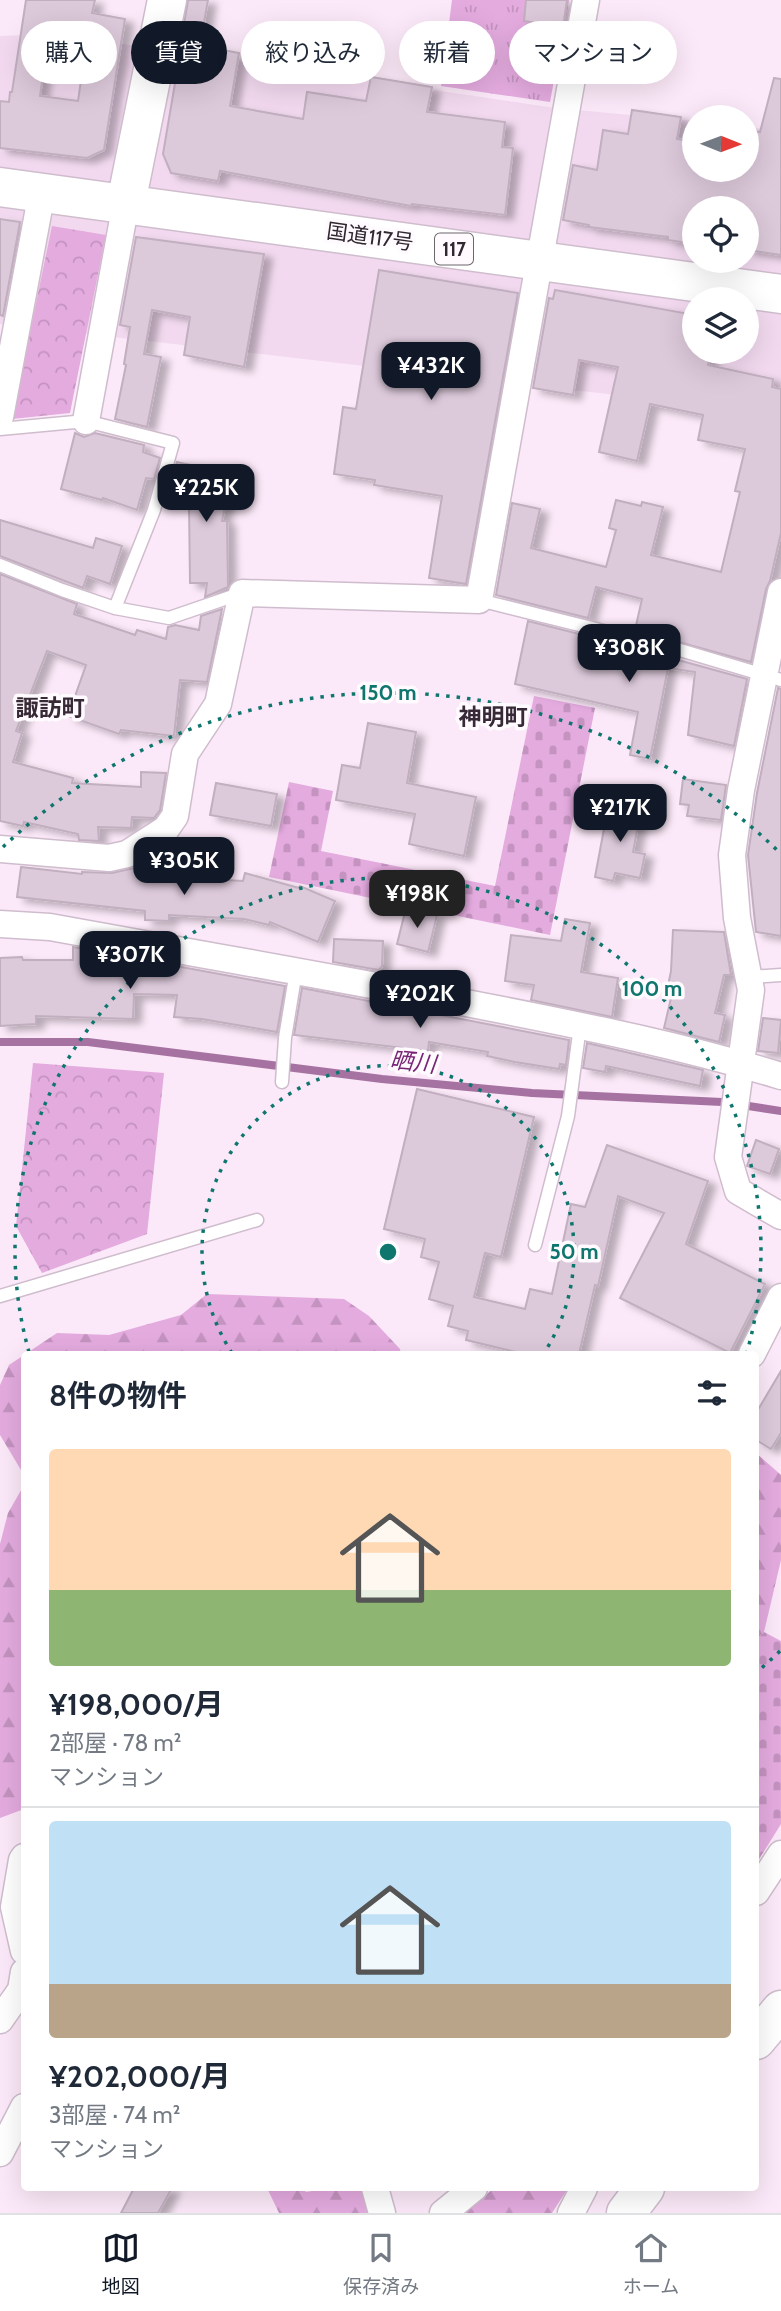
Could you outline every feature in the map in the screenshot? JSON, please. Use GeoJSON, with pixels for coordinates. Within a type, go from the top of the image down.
{"type":"FeatureCollection","features":[{"type":"Feature","properties":{"kind":"main road"},"geometry":{"type":"LineString","coordinates":[[126,203],[167,0]]}},
{"type":"Feature","properties":{"kind":"main road","name":"国道117号"},"geometry":{"type":"LineString","coordinates":[[0,187],[781,294]]}},
{"type":"Feature","properties":{"kind":"main road"},"geometry":{"type":"LineString","coordinates":[[759,2036],[781,2010]]}},
{"type":"Feature","properties":{"kind":"main road"},"geometry":{"type":"LineString","coordinates":[[626,2213],[643,2191]]}},
{"type":"Feature","properties":{"kind":"street"},"geometry":{"type":"LineString","coordinates":[[0,849],[109,858],[127,854],[166,829],[175,816],[185,754],[218,704],[242,593],[479,600],[586,0]]}},
{"type":"Feature","properties":{"kind":"street"},"geometry":{"type":"LineString","coordinates":[[0,417],[42,192]]}},
{"type":"Feature","properties":{"kind":"street"},"geometry":{"type":"LineString","coordinates":[[86,421],[126,203]]}},
{"type":"Feature","properties":{"kind":"street"},"geometry":{"type":"LineString","coordinates":[[781,592],[773,677],[741,790],[732,855],[737,918],[751,990],[728,1157],[738,1191],[781,1216]]}},
{"type":"Feature","properties":{"kind":"street"},"geometry":{"type":"LineString","coordinates":[[0,924],[50,927],[580,1026],[741,1075],[781,1076]]}},
{"type":"Feature","properties":{"kind":"street"},"geometry":{"type":"LineString","coordinates":[[754,1351],[781,1297]]}},
{"type":"Feature","properties":{"kind":"street"},"geometry":{"type":"LineString","coordinates":[[759,1887],[781,1854]]}},
{"type":"Feature","properties":{"kind":"street"},"geometry":{"type":"LineString","coordinates":[[21,1866],[14,1906],[21,1938]]}},
{"type":"Feature","properties":{"kind":"street"},"geometry":{"type":"LineString","coordinates":[[0,2020],[21,1990]]}},
{"type":"Feature","properties":{"kind":"street"},"geometry":{"type":"LineString","coordinates":[[0,2153],[21,2113]]}},
{"type":"Feature","properties":{"kind":"street"},"geometry":{"type":"LineString","coordinates":[[376,2191],[382,2213]]}},
{"type":"Feature","properties":{"kind":"street"},"geometry":{"type":"LineString","coordinates":[[443,2213],[470,2191]]}},
{"type":"Feature","properties":{"kind":"street"},"geometry":{"type":"LineString","coordinates":[[571,2213],[582,2191]]}},
{"type":"Feature","properties":{"kind":"lane"},"geometry":{"type":"LineString","coordinates":[[0,429],[86,421],[173,443],[154,510],[115,608]]}},
{"type":"Feature","properties":{"kind":"lane"},"geometry":{"type":"LineString","coordinates":[[0,565],[115,608],[169,618],[242,593]]}},
{"type":"Feature","properties":{"kind":"lane"},"geometry":{"type":"LineString","coordinates":[[479,600],[680,650],[773,677]]}},
{"type":"Feature","properties":{"kind":"lane"},"geometry":{"type":"LineString","coordinates":[[282,1082],[285,1038],[296,971]]}},
{"type":"Feature","properties":{"kind":"lane"},"geometry":{"type":"LineString","coordinates":[[750,976],[781,975]]}},
{"type":"Feature","properties":{"kind":"lane"},"geometry":{"type":"LineString","coordinates":[[535,1245],[568,1116],[580,1026]]}},
{"type":"Feature","properties":{"kind":"lane"},"geometry":{"type":"LineString","coordinates":[[0,1296],[257,1220]]}},
{"type":"Feature","properties":{"kind":"shaded area"},"geometry":{"type":"Polygon","coordinates":[[[21,35],[21,84],[117,84],[117,43],[131,45],[131,84],[227,84],[227,59],[241,62],[241,84],[385,83],[555,108],[682,120],[682,182],[760,182],[760,129],[781,133],[781,414],[0,324],[0,36],[21,35]]]}},
{"type":"Feature","properties":{"kind":"green space"},"geometry":{"type":"Polygon","coordinates":[[[452,0],[526,0],[524,21],[509,21],[509,84],[553,84],[550,102],[441,86],[495,84],[495,21],[449,21],[452,0]]]}},
{"type":"Feature","properties":{"kind":"green space"},"geometry":{"type":"Polygon","coordinates":[[[567,0],[565,21],[564,21],[567,0]]]}},
{"type":"Feature","properties":{"kind":"green space"},"geometry":{"type":"Polygon","coordinates":[[[52,226],[106,235],[70,413],[12,419],[52,226]]]}},
{"type":"Feature","properties":{"kind":"green space"},"geometry":{"type":"Polygon","coordinates":[[[534,696],[595,708],[550,935],[269,877],[289,782],[333,791],[321,851],[495,886],[534,696]]]}},
{"type":"Feature","properties":{"kind":"green space"},"geometry":{"type":"Polygon","coordinates":[[[33,1063],[164,1073],[147,1234],[42,1273],[16,1226],[33,1063]]]}},
{"type":"Feature","properties":{"kind":"green space"},"geometry":{"type":"Polygon","coordinates":[[[207,1294],[344,1299],[369,1316],[400,1349],[30,1351],[57,1333],[109,1335],[181,1315],[207,1294]]]}},
{"type":"Feature","properties":{"kind":"green space"},"geometry":{"type":"Polygon","coordinates":[[[21,1357],[21,1470],[0,1435],[0,1385],[9,1365],[21,1357]]]}},
{"type":"Feature","properties":{"kind":"green space"},"geometry":{"type":"Polygon","coordinates":[[[759,1456],[781,1475],[781,1560],[764,1632],[759,1637],[759,1456]]]}},
{"type":"Feature","properties":{"kind":"green space"},"geometry":{"type":"Polygon","coordinates":[[[21,1490],[21,1810],[0,1818],[0,1544],[8,1513],[21,1490]]]}},
{"type":"Feature","properties":{"kind":"green space"},"geometry":{"type":"Polygon","coordinates":[[[764,1632],[781,1641],[781,1824],[759,1859],[759,1637],[764,1632]]]}},
{"type":"Feature","properties":{"kind":"green space"},"geometry":{"type":"Polygon","coordinates":[[[268,2191],[371,2191],[370,2213],[279,2213],[268,2191]]]}},
{"type":"Feature","properties":{"kind":"green space"},"geometry":{"type":"Polygon","coordinates":[[[490,2191],[566,2191],[552,2213],[464,2213],[490,2191]]]}},
{"type":"Feature","properties":{"kind":"building"},"geometry":{"type":"Polygon","coordinates":[[[26,0],[95,0],[92,13],[125,19],[117,69],[117,21],[23,21],[26,0]]]}},
{"type":"Feature","properties":{"kind":"building"},"geometry":{"type":"Polygon","coordinates":[[[188,0],[208,0],[204,21],[184,21],[188,0]]]}},
{"type":"Feature","properties":{"kind":"building"},"geometry":{"type":"Polygon","coordinates":[[[526,0],[567,0],[564,21],[524,21],[526,0]]]}},
{"type":"Feature","properties":{"kind":"building"},"geometry":{"type":"Polygon","coordinates":[[[21,33],[21,84],[42,84],[40,96],[78,101],[80,84],[115,84],[104,150],[87,158],[0,148],[0,101],[9,102],[21,33]]]}},
{"type":"Feature","properties":{"kind":"building"},"geometry":{"type":"Polygon","coordinates":[[[227,51],[239,53],[230,106],[303,119],[307,92],[366,101],[370,84],[385,84],[385,79],[399,82],[399,84],[432,87],[427,112],[505,122],[502,147],[513,148],[505,215],[411,206],[220,171],[218,181],[171,173],[163,154],[175,84],[227,84],[227,51]]]}},
{"type":"Feature","properties":{"kind":"building"},"geometry":{"type":"Polygon","coordinates":[[[774,78],[781,79],[781,255],[759,252],[759,196],[682,196],[682,242],[668,240],[668,237],[589,227],[563,220],[573,165],[597,170],[603,130],[628,134],[632,110],[681,117],[677,139],[682,140],[682,182],[760,182],[760,132],[774,78]]]}},
{"type":"Feature","properties":{"kind":"building"},"geometry":{"type":"Polygon","coordinates":[[[0,219],[20,222],[3,316],[0,315],[0,219]]]}},
{"type":"Feature","properties":{"kind":"building"},"geometry":{"type":"Polygon","coordinates":[[[136,237],[264,254],[244,367],[184,355],[190,317],[152,310],[144,354],[161,357],[147,427],[115,419],[126,365],[130,327],[120,325],[136,237]]]}},
{"type":"Feature","properties":{"kind":"building"},"geometry":{"type":"Polygon","coordinates":[[[379,270],[518,293],[466,584],[429,578],[442,496],[374,485],[375,480],[334,474],[343,407],[356,409],[379,270]]]}},
{"type":"Feature","properties":{"kind":"building"},"geometry":{"type":"Polygon","coordinates":[[[555,290],[682,313],[682,364],[708,364],[773,379],[772,387],[781,389],[781,533],[751,662],[635,630],[642,599],[596,587],[588,618],[496,595],[512,503],[540,509],[531,548],[606,567],[616,530],[609,528],[616,500],[641,506],[642,502],[663,507],[651,555],[721,572],[740,492],[735,491],[745,449],[698,440],[703,415],[650,404],[637,461],[599,452],[618,367],[579,360],[573,395],[533,388],[549,298],[553,299],[555,290]]]}},
{"type":"Feature","properties":{"kind":"building"},"geometry":{"type":"Polygon","coordinates":[[[75,433],[84,437],[95,433],[144,445],[143,452],[160,458],[154,479],[146,478],[137,510],[103,498],[102,500],[61,489],[75,433]]]}},
{"type":"Feature","properties":{"kind":"building"},"geometry":{"type":"Polygon","coordinates":[[[177,462],[232,474],[222,521],[227,521],[228,587],[205,597],[207,583],[190,583],[189,504],[183,503],[187,487],[171,483],[177,462]]]}},
{"type":"Feature","properties":{"kind":"building"},"geometry":{"type":"Polygon","coordinates":[[[0,520],[93,548],[96,538],[122,546],[110,584],[87,576],[83,588],[0,556],[0,520]]]}},
{"type":"Feature","properties":{"kind":"building"},"geometry":{"type":"Polygon","coordinates":[[[0,574],[77,604],[74,614],[135,635],[137,630],[166,639],[168,627],[175,625],[199,630],[201,616],[222,609],[207,682],[180,680],[174,736],[121,730],[119,734],[68,716],[86,665],[47,651],[16,731],[22,733],[13,762],[73,778],[72,783],[141,787],[141,772],[166,773],[160,810],[154,818],[132,817],[131,828],[98,827],[99,841],[79,840],[78,834],[24,822],[23,826],[0,821],[0,574]]]}},
{"type":"Feature","properties":{"kind":"building"},"geometry":{"type":"Polygon","coordinates":[[[528,621],[583,635],[582,641],[629,652],[631,647],[747,679],[734,746],[688,735],[695,672],[668,668],[650,759],[630,755],[638,712],[515,684],[528,621]]]}},
{"type":"Feature","properties":{"kind":"building"},"geometry":{"type":"Polygon","coordinates":[[[778,688],[781,689],[781,936],[756,932],[748,855],[757,793],[778,688]]]}},
{"type":"Feature","properties":{"kind":"building"},"geometry":{"type":"Polygon","coordinates":[[[368,723],[416,732],[407,783],[476,797],[464,856],[409,844],[415,814],[336,800],[342,765],[360,768],[368,723]]]}},
{"type":"Feature","properties":{"kind":"building"},"geometry":{"type":"Polygon","coordinates":[[[683,779],[726,785],[721,820],[687,816],[689,805],[680,804],[683,779]]]}},
{"type":"Feature","properties":{"kind":"building"},"geometry":{"type":"Polygon","coordinates":[[[216,783],[277,794],[271,826],[210,815],[216,783]]]}},
{"type":"Feature","properties":{"kind":"building"},"geometry":{"type":"Polygon","coordinates":[[[609,802],[641,809],[633,852],[645,854],[640,878],[615,873],[613,881],[595,877],[609,802]]]}},
{"type":"Feature","properties":{"kind":"building"},"geometry":{"type":"Polygon","coordinates":[[[21,867],[82,874],[112,873],[139,867],[171,868],[171,877],[243,881],[245,873],[299,888],[300,886],[335,901],[318,942],[270,922],[269,925],[244,919],[169,915],[169,921],[145,920],[145,911],[17,897],[21,867]]]}},
{"type":"Feature","properties":{"kind":"building"},"geometry":{"type":"Polygon","coordinates":[[[406,908],[437,915],[428,952],[397,944],[406,908]]]}},
{"type":"Feature","properties":{"kind":"building"},"geometry":{"type":"Polygon","coordinates":[[[565,919],[590,923],[581,972],[618,978],[612,1017],[531,1000],[534,985],[505,981],[511,935],[561,941],[565,919]]]}},
{"type":"Feature","properties":{"kind":"building"},"geometry":{"type":"Polygon","coordinates":[[[673,930],[724,932],[731,975],[724,975],[715,1013],[725,1015],[719,1042],[664,1028],[671,998],[666,996],[671,971],[673,930]]]}},
{"type":"Feature","properties":{"kind":"building"},"geometry":{"type":"Polygon","coordinates":[[[334,939],[383,941],[382,966],[379,970],[333,962],[334,939]]]}},
{"type":"Feature","properties":{"kind":"building"},"geometry":{"type":"Polygon","coordinates":[[[73,947],[285,986],[277,1032],[174,1017],[177,995],[134,994],[133,1019],[36,1016],[36,1024],[0,1026],[0,958],[73,960],[73,947]]]}},
{"type":"Feature","properties":{"kind":"building"},"geometry":{"type":"Polygon","coordinates":[[[302,988],[569,1040],[566,1065],[560,1064],[559,1069],[515,1062],[487,1056],[488,1052],[429,1042],[428,1051],[294,1035],[302,988]]]}},
{"type":"Feature","properties":{"kind":"building"},"geometry":{"type":"Polygon","coordinates":[[[763,1018],[781,1020],[778,1053],[758,1051],[763,1018]]]}},
{"type":"Feature","properties":{"kind":"building"},"geometry":{"type":"Polygon","coordinates":[[[587,1043],[703,1070],[700,1086],[606,1066],[605,1072],[583,1068],[587,1043]]]}},
{"type":"Feature","properties":{"kind":"building"},"geometry":{"type":"Polygon","coordinates":[[[417,1089],[534,1117],[501,1257],[485,1253],[474,1297],[525,1309],[530,1289],[552,1294],[571,1204],[585,1207],[607,1145],[708,1181],[686,1244],[765,1284],[731,1351],[726,1351],[620,1298],[664,1213],[618,1196],[598,1286],[595,1285],[580,1351],[512,1351],[466,1340],[468,1331],[448,1326],[453,1306],[429,1299],[439,1262],[421,1257],[425,1239],[384,1229],[417,1089]]]}},
{"type":"Feature","properties":{"kind":"building"},"geometry":{"type":"Polygon","coordinates":[[[756,1140],[779,1149],[770,1174],[747,1166],[756,1140]]]}},
{"type":"Feature","properties":{"kind":"building"},"geometry":{"type":"Polygon","coordinates":[[[781,1371],[781,1433],[771,1449],[759,1442],[759,1408],[781,1371]]]}},
{"type":"Feature","properties":{"kind":"building"},"geometry":{"type":"Polygon","coordinates":[[[132,2191],[170,2191],[158,2213],[121,2213],[132,2191]]]}},
{"type":"Feature","properties":{"kind":"waterway","name":"晒川"},"geometry":{"type":"LineString","coordinates":[[0,1042],[88,1042],[382,1079],[532,1093],[722,1102],[781,1111]]}},
{"type":"Feature","properties":{"kind":"district","name":"諏訪町"},"geometry":{"type":"Point","coordinates":[50,708]}},
{"type":"Feature","properties":{"kind":"district","name":"神明町"},"geometry":{"type":"Point","coordinates":[493,717]}}]}
